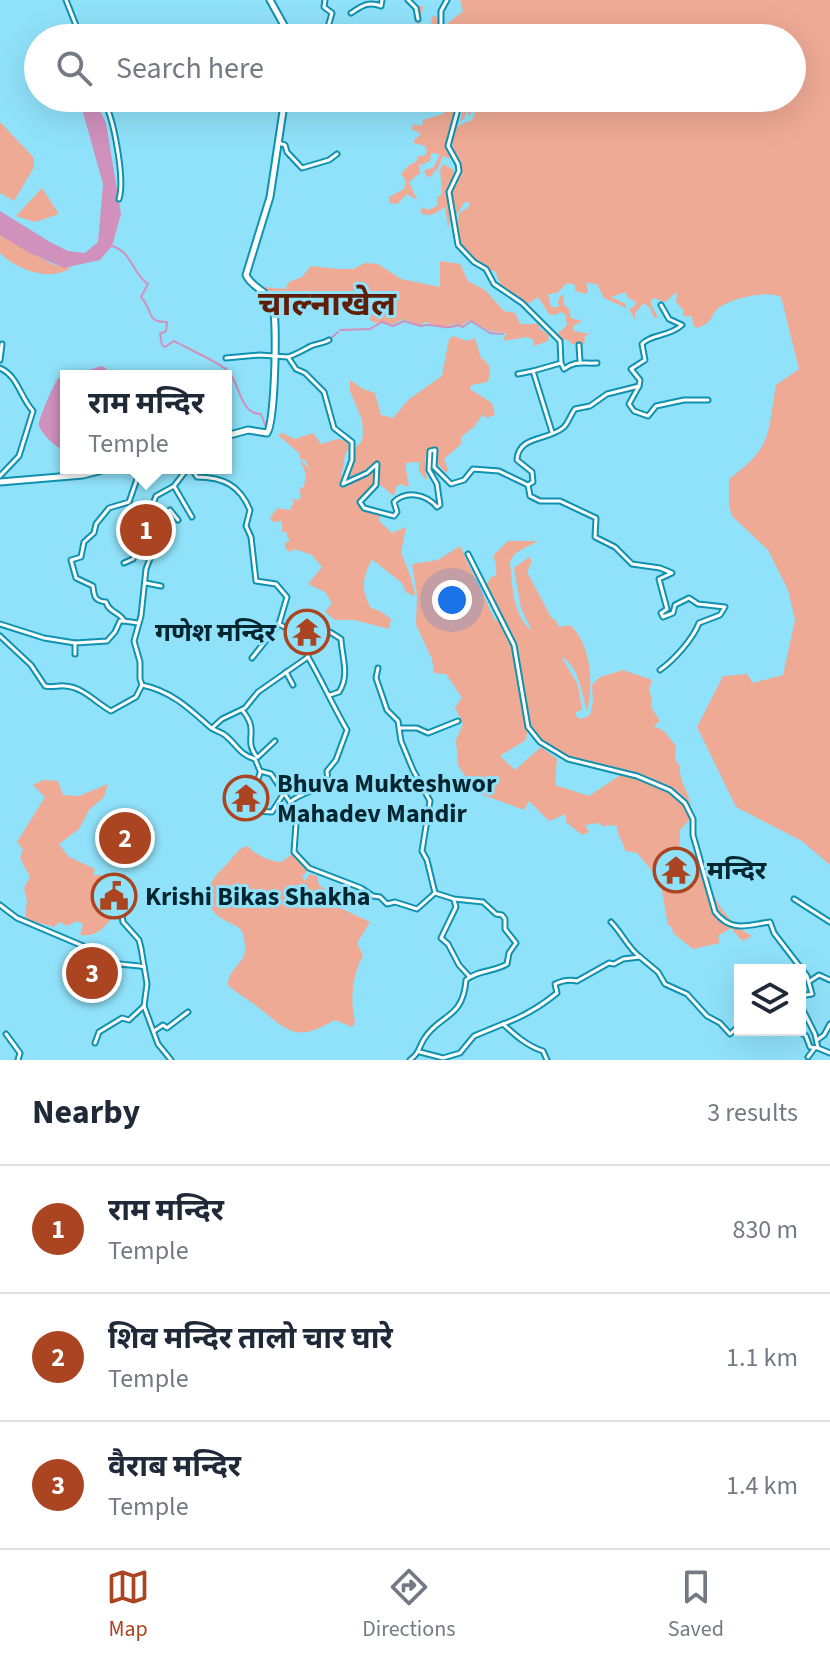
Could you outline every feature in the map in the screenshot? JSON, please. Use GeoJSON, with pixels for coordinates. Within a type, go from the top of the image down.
{"type":"FeatureCollection","features":[{"type":"Feature","properties":{"kind":"main road"},"geometry":{"type":"LineString","coordinates":[[270,0],[282,24]]}},
{"type":"Feature","properties":{"kind":"main road"},"geometry":{"type":"LineString","coordinates":[[232,434],[248,430],[270,431],[274,394],[273,304],[266,294],[250,283],[246,275],[270,197],[283,112]]}},
{"type":"Feature","properties":{"kind":"main road"},"geometry":{"type":"LineString","coordinates":[[0,482],[87,474]]}},
{"type":"Feature","properties":{"kind":"street"},"geometry":{"type":"LineString","coordinates":[[66,0],[75,24]]}},
{"type":"Feature","properties":{"kind":"street"},"geometry":{"type":"LineString","coordinates":[[325,0],[324,7],[332,13],[329,24]]}},
{"type":"Feature","properties":{"kind":"street"},"geometry":{"type":"LineString","coordinates":[[351,13],[365,4],[381,6],[383,0]]}},
{"type":"Feature","properties":{"kind":"street"},"geometry":{"type":"LineString","coordinates":[[408,0],[416,8],[418,19]]}},
{"type":"Feature","properties":{"kind":"street"},"geometry":{"type":"LineString","coordinates":[[441,24],[441,11],[447,0]]}},
{"type":"Feature","properties":{"kind":"street"},"geometry":{"type":"LineString","coordinates":[[107,112],[121,180],[119,199]]}},
{"type":"Feature","properties":{"kind":"street"},"geometry":{"type":"LineString","coordinates":[[457,112],[448,146],[459,171],[449,192],[458,245],[474,262],[486,269],[494,284],[522,303],[554,333],[561,345],[564,369],[580,361],[597,363]]}},
{"type":"Feature","properties":{"kind":"street"},"geometry":{"type":"LineString","coordinates":[[279,143],[285,145],[290,157],[302,168],[329,160],[337,154]]}},
{"type":"Feature","properties":{"kind":"street"},"geometry":{"type":"LineString","coordinates":[[661,305],[669,319],[682,325],[668,335],[648,338],[642,344],[645,360],[631,369],[640,380],[629,404],[641,415],[648,416],[656,406],[684,400],[708,400]]}},
{"type":"Feature","properties":{"kind":"street"},"geometry":{"type":"LineString","coordinates":[[226,358],[288,357],[329,340]]}},
{"type":"Feature","properties":{"kind":"street"},"geometry":{"type":"LineString","coordinates":[[0,360],[2,344]]}},
{"type":"Feature","properties":{"kind":"street"},"geometry":{"type":"LineString","coordinates":[[579,345],[580,361]]}},
{"type":"Feature","properties":{"kind":"street"},"geometry":{"type":"LineString","coordinates":[[288,357],[293,366],[324,392],[334,428],[352,442],[352,460],[343,484],[367,473],[377,464],[376,485],[360,502],[364,508],[394,516],[397,512],[394,502],[401,496],[409,495],[428,498],[437,507],[440,505],[437,484],[428,465],[432,450],[435,451],[434,467],[451,484],[464,480],[469,472],[479,468],[499,471],[528,485]]}},
{"type":"Feature","properties":{"kind":"street"},"geometry":{"type":"LineString","coordinates":[[518,374],[561,363]]}},
{"type":"Feature","properties":{"kind":"street"},"geometry":{"type":"LineString","coordinates":[[0,368],[17,383],[33,411],[19,456],[0,476]]}},
{"type":"Feature","properties":{"kind":"street"},"geometry":{"type":"LineString","coordinates":[[533,371],[552,432]]}},
{"type":"Feature","properties":{"kind":"street"},"geometry":{"type":"LineString","coordinates":[[528,485],[533,482],[533,475],[518,462],[517,452],[526,443],[541,439],[564,426],[575,409],[590,406],[607,394],[639,386]]}},
{"type":"Feature","properties":{"kind":"street"},"geometry":{"type":"LineString","coordinates":[[124,621],[106,602],[95,598],[93,586],[76,578],[71,560],[81,557],[84,542],[94,533],[96,524],[109,508],[129,502],[137,479],[147,474]]}},
{"type":"Feature","properties":{"kind":"street"},"geometry":{"type":"LineString","coordinates":[[124,563],[133,559],[156,496],[174,486],[184,474]]}},
{"type":"Feature","properties":{"kind":"street"},"geometry":{"type":"LineString","coordinates":[[194,474],[236,486],[249,506],[246,526],[251,537],[256,581],[276,584],[287,597],[279,624],[252,658]]}},
{"type":"Feature","properties":{"kind":"street"},"geometry":{"type":"LineString","coordinates":[[528,485],[530,496],[535,500],[560,501],[596,518],[595,537],[615,547],[632,564],[672,573],[659,579],[668,604],[661,613],[663,617],[673,613],[675,605],[685,598],[698,604],[725,607],[720,615],[699,623],[676,657],[660,670]]}},
{"type":"Feature","properties":{"kind":"street"},"geometry":{"type":"LineString","coordinates":[[174,486],[192,517]]}},
{"type":"Feature","properties":{"kind":"street"},"geometry":{"type":"LineString","coordinates":[[152,508],[165,513],[169,510],[178,520]]}},
{"type":"Feature","properties":{"kind":"street"},"geometry":{"type":"LineString","coordinates":[[0,636],[31,665],[45,686],[83,690],[88,697],[111,711],[136,697],[142,685],[134,641],[151,550],[140,539]]}},
{"type":"Feature","properties":{"kind":"street"},"geometry":{"type":"LineString","coordinates":[[468,554],[511,634],[525,718],[540,742],[568,759],[637,776],[663,787],[685,803],[693,819],[693,835],[715,912],[723,922],[735,927],[770,922],[774,933],[810,981],[812,994],[806,995]]}},
{"type":"Feature","properties":{"kind":"street"},"geometry":{"type":"LineString","coordinates":[[146,583],[161,586]]}},
{"type":"Feature","properties":{"kind":"street"},"geometry":{"type":"LineString","coordinates":[[0,624],[44,638],[75,643],[107,641],[120,621],[138,623]]}},
{"type":"Feature","properties":{"kind":"street"},"geometry":{"type":"LineString","coordinates":[[279,624],[317,635],[330,632],[341,640],[342,657],[346,664],[344,681],[339,692],[330,695]]}},
{"type":"Feature","properties":{"kind":"street"},"geometry":{"type":"LineString","coordinates":[[290,802],[329,780],[327,771],[336,760],[347,730],[308,657],[308,633]]}},
{"type":"Feature","properties":{"kind":"street"},"geometry":{"type":"LineString","coordinates":[[75,643],[75,654]]}},
{"type":"Feature","properties":{"kind":"street"},"geometry":{"type":"LineString","coordinates":[[212,728],[222,719],[242,710],[258,692],[308,657]]}},
{"type":"Feature","properties":{"kind":"street"},"geometry":{"type":"LineString","coordinates":[[378,668],[376,678],[387,710],[400,728],[401,741],[430,801],[422,851],[435,893]]}},
{"type":"Feature","properties":{"kind":"street"},"geometry":{"type":"LineString","coordinates":[[286,672],[293,685]]}},
{"type":"Feature","properties":{"kind":"street"},"geometry":{"type":"LineString","coordinates":[[142,685],[172,695],[212,728],[225,734],[240,752],[256,758]]}},
{"type":"Feature","properties":{"kind":"street"},"geometry":{"type":"LineString","coordinates":[[242,710],[252,723],[251,747],[260,771],[248,798],[254,811]]}},
{"type":"Feature","properties":{"kind":"street"},"geometry":{"type":"LineString","coordinates":[[400,728],[417,728],[428,733],[458,721]]}},
{"type":"Feature","properties":{"kind":"street"},"geometry":{"type":"LineString","coordinates":[[256,758],[275,741]]}},
{"type":"Feature","properties":{"kind":"street"},"geometry":{"type":"LineString","coordinates":[[260,771],[271,774],[290,802],[296,824],[294,852],[309,868],[361,888],[387,904],[395,902],[417,909],[435,893]]}},
{"type":"Feature","properties":{"kind":"street"},"geometry":{"type":"LineString","coordinates":[[254,811],[272,812],[284,793]]}},
{"type":"Feature","properties":{"kind":"street"},"geometry":{"type":"LineString","coordinates":[[250,816],[254,811]]}},
{"type":"Feature","properties":{"kind":"street"},"geometry":{"type":"LineString","coordinates":[[410,1060],[420,1052],[423,1040],[458,1006],[464,997],[469,976],[497,971],[507,964],[509,953],[516,943],[505,929],[502,915],[496,914],[483,902],[435,893]]}},
{"type":"Feature","properties":{"kind":"street"},"geometry":{"type":"LineString","coordinates":[[454,899],[456,907],[441,938],[453,950],[457,962],[469,976]]}},
{"type":"Feature","properties":{"kind":"street"},"geometry":{"type":"LineString","coordinates":[[794,899],[830,922]]}},
{"type":"Feature","properties":{"kind":"street"},"geometry":{"type":"LineString","coordinates":[[119,900],[123,922],[139,940],[147,984],[144,1006],[158,1044],[171,1060]]}},
{"type":"Feature","properties":{"kind":"street"},"geometry":{"type":"LineString","coordinates":[[0,905],[17,918],[102,954],[110,961],[144,967]]}},
{"type":"Feature","properties":{"kind":"street"},"geometry":{"type":"LineString","coordinates":[[611,922],[624,934],[633,951],[658,972],[665,984],[687,994],[707,1016],[720,1023],[730,1034],[734,1030]]}},
{"type":"Feature","properties":{"kind":"street"},"geometry":{"type":"LineString","coordinates":[[420,1052],[443,1058],[460,1053],[474,1036],[518,1018],[550,999],[557,993],[555,984],[577,981],[609,963],[640,957]]}},
{"type":"Feature","properties":{"kind":"street"},"geometry":{"type":"LineString","coordinates":[[810,981],[819,975],[830,980]]}},
{"type":"Feature","properties":{"kind":"street"},"geometry":{"type":"LineString","coordinates":[[95,1043],[99,1032],[122,1018],[128,1021],[144,1006]]}},
{"type":"Feature","properties":{"kind":"street"},"geometry":{"type":"LineString","coordinates":[[154,1031],[163,1025],[167,1028],[188,1012]]}},
{"type":"Feature","properties":{"kind":"street"},"geometry":{"type":"LineString","coordinates":[[806,1017],[817,1040],[816,1048],[808,1057]]}},
{"type":"Feature","properties":{"kind":"street"},"geometry":{"type":"LineString","coordinates":[[503,1024],[517,1033],[528,1046],[543,1051],[547,1060]]}},
{"type":"Feature","properties":{"kind":"street"},"geometry":{"type":"LineString","coordinates":[[817,1040],[830,1024]]}},
{"type":"Feature","properties":{"kind":"street"},"geometry":{"type":"LineString","coordinates":[[6,1034],[20,1055],[18,1060]]}},
{"type":"Feature","properties":{"kind":"street"},"geometry":{"type":"LineString","coordinates":[[806,1036],[816,1048],[830,1053]]}},
{"type":"Feature","properties":{"kind":"shaded area"},"geometry":{"type":"Polygon","coordinates":[[[460,0],[830,0],[830,865],[802,841],[736,807],[697,727],[723,676],[747,674],[753,683],[783,675],[795,620],[788,590],[768,550],[732,516],[729,505],[729,479],[754,458],[766,439],[776,385],[799,369],[781,297],[759,295],[733,301],[720,307],[707,323],[697,328],[693,325],[692,316],[683,316],[684,311],[676,302],[677,292],[665,302],[654,298],[651,300],[658,317],[654,318],[644,303],[635,313],[635,320],[629,309],[636,302],[627,297],[626,292],[611,297],[626,304],[626,308],[604,298],[597,284],[586,283],[586,294],[575,291],[575,285],[567,283],[557,293],[548,294],[551,307],[559,307],[558,301],[561,295],[564,296],[563,304],[569,309],[571,318],[582,321],[573,326],[573,331],[590,334],[585,336],[584,344],[572,344],[555,336],[567,325],[565,314],[549,314],[538,297],[526,305],[513,300],[505,293],[495,271],[482,268],[464,255],[458,243],[458,221],[459,213],[468,208],[470,202],[465,202],[457,214],[452,215],[448,228],[445,207],[430,215],[420,212],[423,207],[428,210],[437,206],[437,198],[442,193],[440,170],[443,164],[454,170],[453,182],[458,183],[453,135],[458,126],[472,120],[475,112],[806,112],[806,24],[447,24],[463,11],[460,0]]]}},
{"type":"Feature","properties":{"kind":"shaded area"},"geometry":{"type":"Polygon","coordinates":[[[419,6],[423,6],[420,24],[418,24],[419,6]]]}},
{"type":"Feature","properties":{"kind":"shaded area"},"geometry":{"type":"Polygon","coordinates":[[[433,15],[440,24],[431,24],[433,15]]]}},
{"type":"Feature","properties":{"kind":"shaded area"},"geometry":{"type":"Polygon","coordinates":[[[83,112],[101,112],[106,123],[121,214],[112,246],[100,260],[64,268],[0,235],[0,211],[68,251],[85,253],[98,242],[103,184],[83,112]]]}},
{"type":"Feature","properties":{"kind":"shaded area"},"geometry":{"type":"Polygon","coordinates":[[[459,112],[451,130],[451,159],[443,156],[437,170],[427,177],[424,170],[433,168],[440,154],[431,153],[430,162],[419,164],[420,173],[409,182],[417,200],[407,194],[397,204],[389,203],[389,197],[404,189],[406,181],[401,174],[416,162],[418,156],[424,156],[427,152],[425,146],[414,143],[421,134],[412,129],[413,124],[422,126],[423,120],[459,112]]]}},
{"type":"Feature","properties":{"kind":"shaded area"},"geometry":{"type":"Polygon","coordinates":[[[0,122],[34,158],[34,167],[14,201],[0,193],[0,122]]]}},
{"type":"Feature","properties":{"kind":"shaded area"},"geometry":{"type":"Polygon","coordinates":[[[42,188],[59,214],[35,222],[16,216],[42,188]]]}},
{"type":"Feature","properties":{"kind":"shaded area"},"geometry":{"type":"Polygon","coordinates":[[[0,235],[54,265],[71,268],[53,274],[24,269],[0,253],[0,235]]]}},
{"type":"Feature","properties":{"kind":"shaded area"},"geometry":{"type":"Polygon","coordinates":[[[440,261],[460,264],[468,281],[485,290],[504,311],[515,313],[520,324],[539,324],[539,328],[549,335],[548,341],[534,346],[534,340],[527,337],[503,341],[506,333],[490,331],[470,320],[462,325],[441,327],[403,319],[393,324],[380,324],[371,321],[368,315],[334,307],[318,309],[303,300],[275,303],[263,287],[285,289],[289,282],[302,277],[311,266],[353,269],[365,263],[378,264],[401,279],[440,287],[440,261]]]}},
{"type":"Feature","properties":{"kind":"shaded area"},"geometry":{"type":"Polygon","coordinates":[[[453,336],[467,341],[475,338],[481,358],[490,368],[490,375],[488,382],[471,385],[470,389],[492,403],[495,415],[486,418],[483,414],[474,427],[461,437],[461,444],[444,459],[448,470],[446,473],[434,460],[434,451],[430,448],[425,459],[427,481],[419,471],[419,462],[405,463],[409,487],[400,484],[394,496],[378,483],[377,461],[346,481],[354,449],[362,441],[363,432],[362,420],[350,391],[350,380],[375,393],[381,415],[393,418],[408,400],[442,376],[449,339],[453,336]]]}},
{"type":"Feature","properties":{"kind":"shaded area"},"geometry":{"type":"Polygon","coordinates":[[[60,378],[60,448],[39,426],[60,378]]]}},
{"type":"Feature","properties":{"kind":"shaded area"},"geometry":{"type":"Polygon","coordinates":[[[282,433],[295,439],[313,433],[321,444],[338,439],[347,441],[349,448],[340,484],[343,488],[376,468],[375,486],[358,502],[361,507],[381,513],[379,521],[392,533],[406,527],[401,553],[415,594],[406,592],[402,583],[371,561],[364,579],[364,590],[371,608],[391,619],[389,629],[354,620],[335,620],[325,612],[332,603],[325,592],[308,584],[322,567],[312,555],[295,549],[290,552],[285,548],[285,542],[290,541],[288,532],[282,532],[282,521],[273,522],[270,518],[277,508],[290,510],[294,502],[291,499],[299,500],[299,489],[304,487],[306,474],[300,460],[310,469],[305,460],[300,459],[299,453],[278,435],[282,433]]]}},
{"type":"Feature","properties":{"kind":"shaded area"},"geometry":{"type":"Polygon","coordinates":[[[508,541],[537,541],[518,552],[510,563],[515,600],[525,624],[532,631],[521,608],[514,568],[529,557],[532,561],[527,572],[552,619],[559,627],[570,625],[586,653],[590,677],[587,711],[576,673],[561,656],[578,685],[582,710],[576,712],[576,716],[581,719],[590,715],[592,685],[600,677],[623,670],[652,680],[649,691],[651,707],[660,721],[654,726],[664,731],[676,746],[675,760],[680,766],[691,805],[691,811],[686,802],[670,790],[684,804],[691,818],[680,830],[679,859],[682,864],[682,861],[703,865],[710,887],[726,915],[752,936],[742,941],[731,928],[718,936],[720,943],[693,949],[668,925],[660,880],[637,853],[625,851],[617,826],[604,827],[599,823],[585,825],[589,832],[582,835],[566,822],[566,814],[549,821],[529,801],[524,810],[475,792],[458,765],[456,740],[463,724],[455,707],[462,698],[446,674],[434,673],[432,659],[416,625],[417,595],[412,564],[438,560],[460,546],[495,620],[502,621],[485,587],[491,577],[496,576],[494,555],[508,541]],[[528,726],[526,740],[500,756],[515,770],[541,747],[557,759],[555,785],[589,796],[622,774],[570,758],[543,743],[528,726]]]}},
{"type":"Feature","properties":{"kind":"shaded area"},"geometry":{"type":"Polygon","coordinates":[[[43,780],[58,781],[63,795],[79,796],[108,784],[104,797],[89,810],[79,829],[59,844],[69,857],[95,869],[93,875],[100,875],[112,885],[114,915],[104,928],[92,935],[80,935],[83,924],[77,921],[67,926],[60,922],[54,927],[25,919],[27,901],[24,888],[30,877],[20,858],[23,849],[17,842],[45,797],[33,785],[43,780]]]}},
{"type":"Feature","properties":{"kind":"shaded area"},"geometry":{"type":"Polygon","coordinates":[[[247,846],[277,862],[282,862],[294,852],[307,871],[302,877],[305,881],[310,874],[317,876],[319,885],[332,894],[335,891],[339,893],[335,899],[336,906],[370,922],[357,943],[363,955],[353,988],[355,1022],[352,1027],[335,1020],[311,1031],[294,1032],[228,985],[231,974],[245,953],[244,939],[239,928],[213,911],[207,897],[219,872],[238,851],[247,846]]]}},
{"type":"Feature","properties":{"kind":"waterway"},"geometry":{"type":"LineString","coordinates":[[112,246],[124,253],[148,284],[141,297],[155,320],[167,322],[166,331],[160,334],[162,345],[165,347],[174,341],[226,370]]}},
{"type":"Feature","properties":{"kind":"waterway"},"geometry":{"type":"LineString","coordinates":[[340,330],[370,329],[382,322],[393,326],[404,321],[421,326],[463,327],[471,321],[490,333],[503,334]]}},
{"type":"Feature","properties":{"kind":"waterway"},"geometry":{"type":"LineString","coordinates":[[330,339],[338,332]]}},
{"type":"Feature","properties":{"kind":"waterway"},"geometry":{"type":"LineString","coordinates":[[232,376],[245,404],[254,413],[261,414],[266,427]]}},
{"type":"Feature","properties":{"kind":"place","name":"राम मन्दिर"},"geometry":{"type":"Point","coordinates":[146,530]}},
{"type":"Feature","properties":{"kind":"place","name":"गणेश मन्दिर"},"geometry":{"type":"Point","coordinates":[307,632]}},
{"type":"Feature","properties":{"kind":"place","name":"Bhuva Mukteshwor Mahadev Mandir"},"geometry":{"type":"Point","coordinates":[246,798]}},
{"type":"Feature","properties":{"kind":"place","name":"शिव मन्दिर तालो चार घारे"},"geometry":{"type":"Point","coordinates":[125,838]}},
{"type":"Feature","properties":{"kind":"place","name":"मन्दिर"},"geometry":{"type":"Point","coordinates":[676,870]}},
{"type":"Feature","properties":{"kind":"place","name":"Krishi Bikas Shakha"},"geometry":{"type":"Point","coordinates":[114,896]}},
{"type":"Feature","properties":{"kind":"place","name":"वैराब मन्दिर"},"geometry":{"type":"Point","coordinates":[92,973]}},
{"type":"Feature","properties":{"kind":"district","name":"चाल्नाखेल"},"geometry":{"type":"Point","coordinates":[327,304]}}]}
